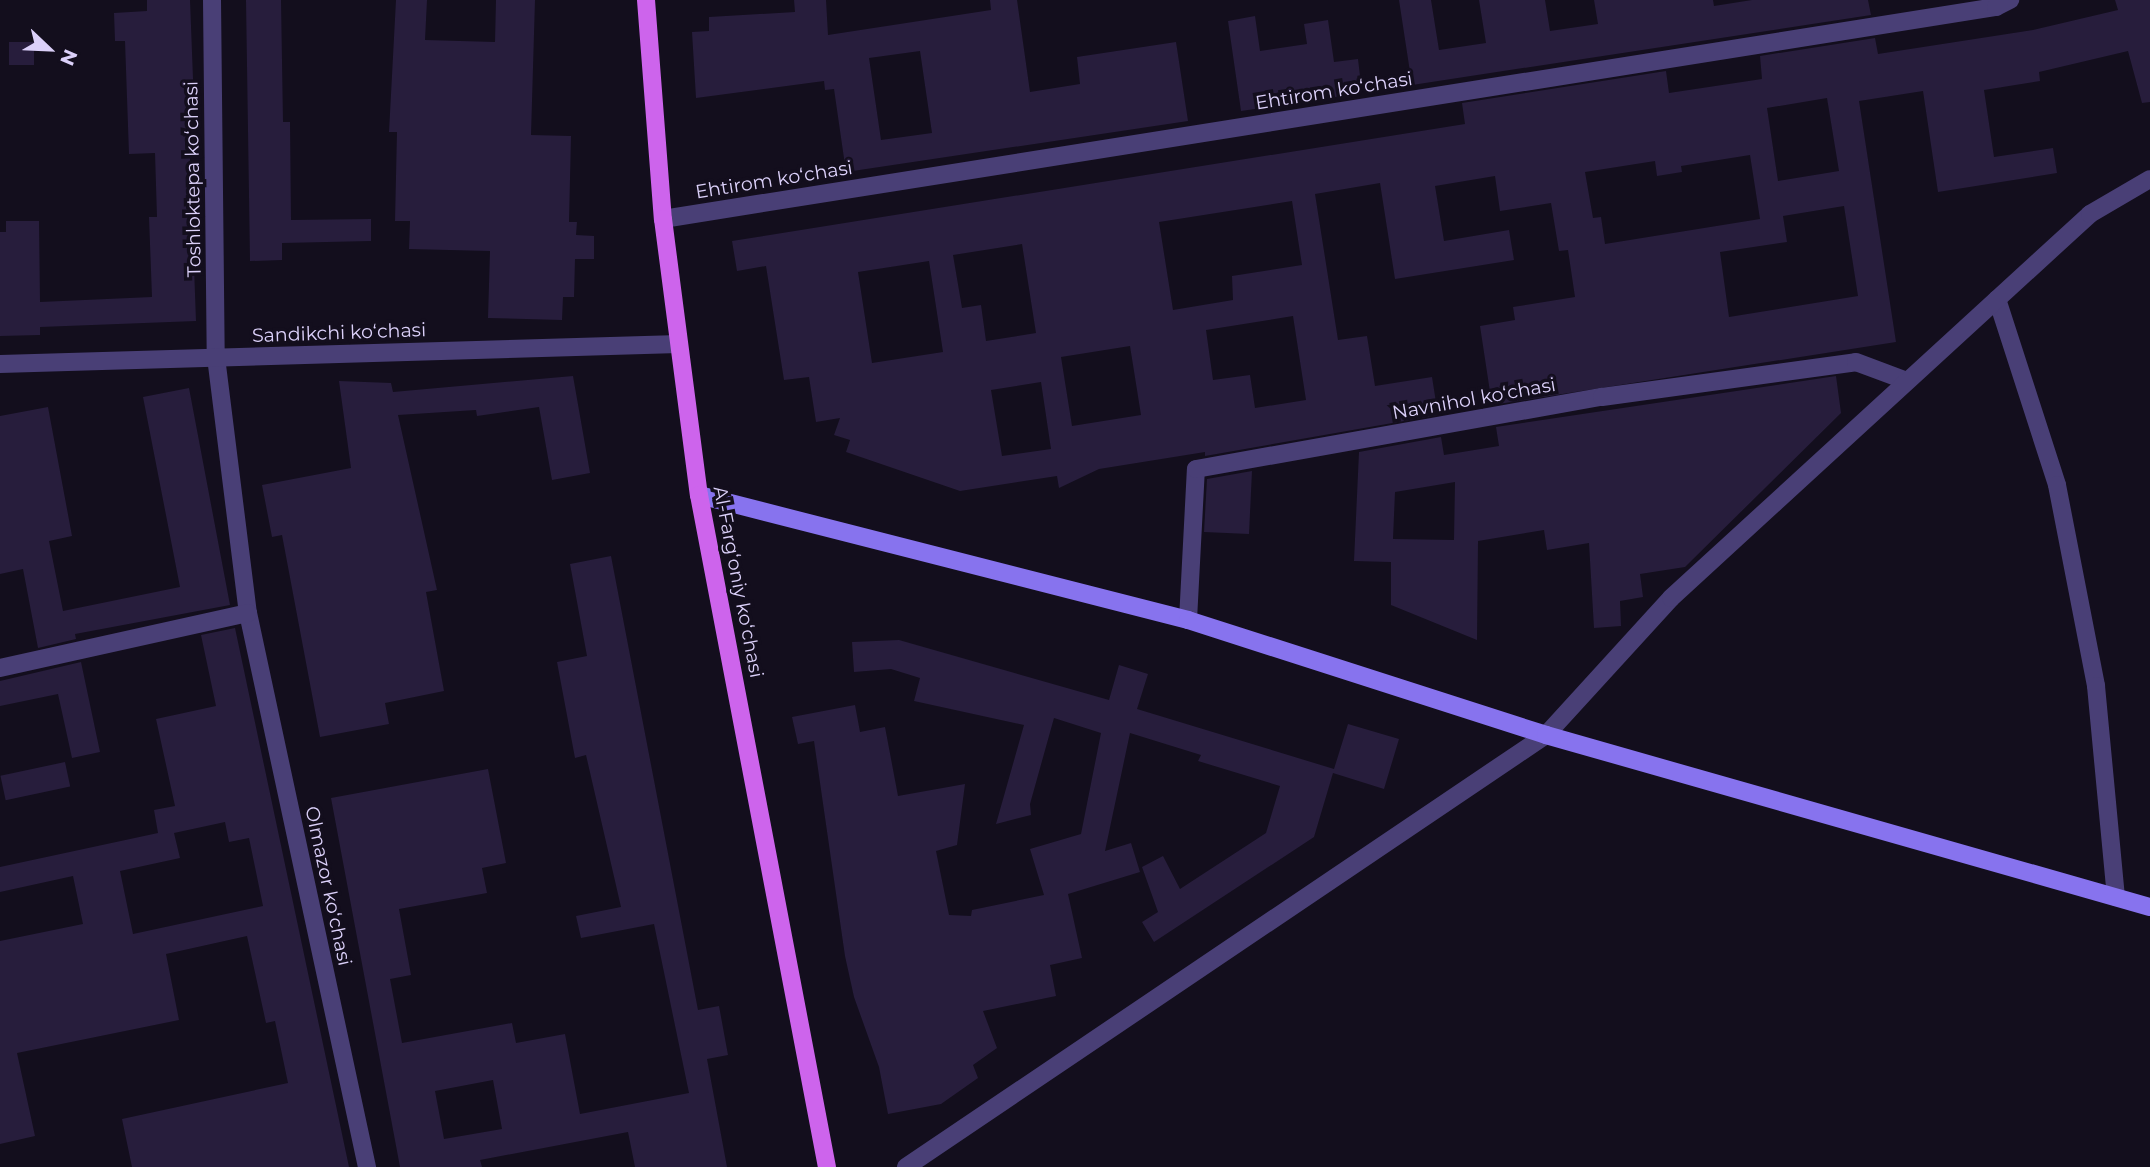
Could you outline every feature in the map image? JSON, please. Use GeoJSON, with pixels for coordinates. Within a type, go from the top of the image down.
{"type":"FeatureCollection","features":[{"type":"Feature","properties":{"kind":"main road","name":"Al-Fargʻoniy koʻchasi"},"geometry":{"type":"LineString","coordinates":[[646,0],[663,219],[699,495],[827,1167]]}},
{"type":"Feature","properties":{"kind":"main road"},"geometry":{"type":"LineString","coordinates":[[699,495],[1188,620],[1546,735],[2150,906]]}},
{"type":"Feature","properties":{"kind":"street","name":"Toshloktepa koʻchasi"},"geometry":{"type":"LineString","coordinates":[[212,0],[216,357]]}},
{"type":"Feature","properties":{"kind":"street","name":"Ehtirom koʻchasi"},"geometry":{"type":"LineString","coordinates":[[663,219],[1982,9],[2010,0]]}},
{"type":"Feature","properties":{"kind":"street"},"geometry":{"type":"LineString","coordinates":[[906,1167],[1546,735],[1671,598],[2090,214],[2150,179]]}},
{"type":"Feature","properties":{"kind":"street"},"geometry":{"type":"LineString","coordinates":[[1997,299],[2057,485],[2096,686],[2116,897]]}},
{"type":"Feature","properties":{"kind":"street","name":"Sandikchi koʻchasi"},"geometry":{"type":"LineString","coordinates":[[0,364],[679,344]]}},
{"type":"Feature","properties":{"kind":"street","name":"Olmazor koʻchasi"},"geometry":{"type":"LineString","coordinates":[[216,357],[248,613],[367,1167]]}},
{"type":"Feature","properties":{"kind":"street","name":"Navnihol koʻchasi"},"geometry":{"type":"LineString","coordinates":[[1188,620],[1196,469],[1602,397],[1856,362],[1907,382]]}},
{"type":"Feature","properties":{"kind":"street"},"geometry":{"type":"LineString","coordinates":[[0,668],[248,613]]}},
{"type":"Feature","properties":{"kind":"building"},"geometry":{"type":"Polygon","coordinates":[[[147,0],[190,0],[195,131],[189,131],[196,321],[40,327],[40,335],[0,336],[0,232],[6,232],[6,221],[39,221],[40,302],[152,297],[149,217],[157,217],[155,153],[129,154],[125,41],[115,41],[114,13],[147,11],[147,0]]]}},
{"type":"Feature","properties":{"kind":"building"},"geometry":{"type":"Polygon","coordinates":[[[246,0],[281,0],[283,122],[290,122],[291,220],[371,219],[371,241],[282,243],[282,260],[250,261],[246,0]]]}},
{"type":"Feature","properties":{"kind":"building"},"geometry":{"type":"Polygon","coordinates":[[[396,0],[427,0],[425,40],[495,42],[496,0],[535,0],[531,135],[571,136],[569,222],[577,222],[576,235],[594,236],[594,259],[575,259],[574,297],[563,297],[562,320],[488,318],[490,251],[409,249],[410,221],[395,221],[397,132],[389,132],[396,0]]]}},
{"type":"Feature","properties":{"kind":"building"},"geometry":{"type":"Polygon","coordinates":[[[794,0],[826,0],[828,35],[991,10],[990,0],[1017,0],[1030,92],[1080,84],[1077,57],[1176,42],[1188,121],[846,172],[834,89],[825,90],[824,81],[696,98],[692,32],[709,31],[709,17],[795,12],[794,0]],[[920,51],[869,58],[881,140],[932,133],[920,51]]]}},
{"type":"Feature","properties":{"kind":"building"},"geometry":{"type":"Polygon","coordinates":[[[1399,0],[1431,0],[1439,50],[1486,43],[1479,0],[1545,0],[1550,31],[1598,24],[1594,0],[1713,0],[1714,6],[1752,0],[1868,0],[1871,15],[1412,85],[1399,0]]]}},
{"type":"Feature","properties":{"kind":"building"},"geometry":{"type":"Polygon","coordinates":[[[2115,0],[2150,0],[2150,102],[2142,103],[2128,51],[2039,72],[2040,81],[1984,90],[1994,157],[2053,148],[2057,173],[1938,192],[1923,91],[1859,101],[1896,342],[1492,405],[1480,326],[1515,320],[1513,307],[1575,297],[1568,250],[1559,251],[1551,203],[1500,211],[1495,176],[1435,186],[1444,241],[1509,230],[1514,260],[1395,279],[1380,183],[1315,194],[1338,340],[1367,336],[1375,386],[1432,377],[1438,415],[1205,456],[1205,452],[1099,469],[1059,488],[1057,476],[960,491],[846,452],[850,440],[834,435],[840,418],[816,422],[809,377],[784,380],[766,266],[737,271],[732,241],[1465,124],[1462,103],[1666,71],[1669,93],[1762,79],[1760,56],[1875,38],[1878,54],[2033,30],[2118,10],[2115,0]],[[1827,98],[1767,108],[1778,181],[1839,171],[1827,98]],[[1750,155],[1681,166],[1682,172],[1657,176],[1655,161],[1585,172],[1593,218],[1601,217],[1605,244],[1760,219],[1750,155]],[[1292,201],[1159,222],[1173,310],[1233,300],[1232,276],[1302,265],[1292,201]],[[1844,206],[1783,216],[1787,242],[1720,252],[1729,317],[1858,296],[1844,206]],[[1022,244],[953,255],[962,308],[981,305],[986,341],[1036,333],[1022,244]],[[929,261],[858,272],[872,363],[943,352],[929,261]],[[1293,316],[1206,330],[1213,380],[1250,375],[1255,408],[1306,400],[1293,316]],[[1130,346],[1061,357],[1072,426],[1141,415],[1130,346]],[[1041,382],[991,390],[1002,456],[1051,449],[1041,382]]]}},
{"type":"Feature","properties":{"kind":"building"},"geometry":{"type":"Polygon","coordinates":[[[1255,16],[1260,51],[1307,44],[1304,24],[1328,20],[1334,62],[1358,59],[1362,93],[1241,111],[1228,21],[1255,16]]]}},
{"type":"Feature","properties":{"kind":"building"},"geometry":{"type":"Polygon","coordinates":[[[9,42],[34,42],[34,65],[9,65],[9,42]]]}},
{"type":"Feature","properties":{"kind":"building"},"geometry":{"type":"Polygon","coordinates":[[[573,376],[590,473],[552,480],[539,407],[477,416],[476,410],[398,415],[437,590],[426,592],[444,691],[385,703],[389,724],[320,737],[282,535],[272,537],[262,485],[351,468],[339,381],[391,383],[393,392],[573,376]]]}},
{"type":"Feature","properties":{"kind":"building"},"geometry":{"type":"Polygon","coordinates":[[[1836,376],[1841,413],[1685,567],[1640,574],[1643,597],[1620,601],[1621,626],[1594,628],[1589,543],[1547,550],[1544,530],[1478,541],[1477,640],[1391,605],[1391,562],[1354,561],[1359,452],[1441,437],[1444,455],[1499,446],[1496,427],[1836,376]],[[1455,482],[1395,492],[1393,539],[1454,540],[1455,482]]]}},
{"type":"Feature","properties":{"kind":"building"},"geometry":{"type":"Polygon","coordinates":[[[189,388],[230,605],[75,634],[76,639],[38,648],[23,569],[0,574],[0,416],[48,407],[72,536],[49,541],[63,611],[180,587],[143,397],[189,388]]]}},
{"type":"Feature","properties":{"kind":"building"},"geometry":{"type":"Polygon","coordinates":[[[1252,471],[1249,534],[1204,532],[1207,479],[1252,471]]]}},
{"type":"Feature","properties":{"kind":"building"},"geometry":{"type":"Polygon","coordinates":[[[611,556],[698,1010],[719,1006],[728,1055],[707,1059],[727,1167],[635,1167],[628,1132],[480,1160],[482,1167],[400,1167],[331,798],[488,769],[506,863],[482,868],[487,893],[399,909],[411,975],[390,979],[402,1043],[512,1023],[516,1043],[565,1034],[580,1114],[689,1093],[654,924],[581,938],[576,916],[621,907],[586,755],[575,758],[557,662],[587,656],[570,564],[611,556]],[[493,1080],[435,1091],[444,1139],[502,1129],[493,1080]]]}},
{"type":"Feature","properties":{"kind":"building"},"geometry":{"type":"Polygon","coordinates":[[[235,628],[349,1167],[132,1167],[122,1119],[288,1083],[275,1021],[266,1023],[247,936],[166,954],[179,1020],[17,1053],[35,1136],[0,1144],[0,941],[83,924],[73,876],[0,892],[0,867],[158,833],[154,810],[175,806],[156,719],[216,706],[201,635],[235,628]],[[225,822],[174,833],[180,858],[120,871],[133,934],[263,906],[249,838],[229,842],[225,822]]]}},
{"type":"Feature","properties":{"kind":"building"},"geometry":{"type":"Polygon","coordinates":[[[899,640],[1109,700],[1119,665],[1148,674],[1137,709],[1334,769],[1348,724],[1399,739],[1384,789],[1333,773],[1314,837],[1154,942],[1142,922],[1158,912],[1142,867],[1163,856],[1180,889],[1266,833],[1280,786],[1198,761],[1201,755],[1130,733],[1105,851],[1131,843],[1140,872],[1068,894],[1082,958],[1050,965],[1056,996],[983,1011],[997,1048],[973,1065],[978,1078],[941,1104],[888,1114],[879,1067],[854,997],[845,956],[814,741],[798,744],[792,717],[855,705],[860,732],[885,727],[898,796],[965,784],[957,845],[936,851],[949,915],[971,916],[972,910],[1044,895],[1030,849],[1081,834],[1101,733],[1054,718],[1030,804],[1031,815],[996,824],[1024,725],[914,701],[920,678],[891,669],[854,672],[852,642],[899,640]]]}},
{"type":"Feature","properties":{"kind":"building"},"geometry":{"type":"Polygon","coordinates":[[[81,662],[100,752],[72,758],[58,694],[0,706],[0,681],[81,662]]]}},
{"type":"Feature","properties":{"kind":"building"},"geometry":{"type":"Polygon","coordinates":[[[65,762],[70,786],[6,800],[0,776],[65,762]]]}}]}
